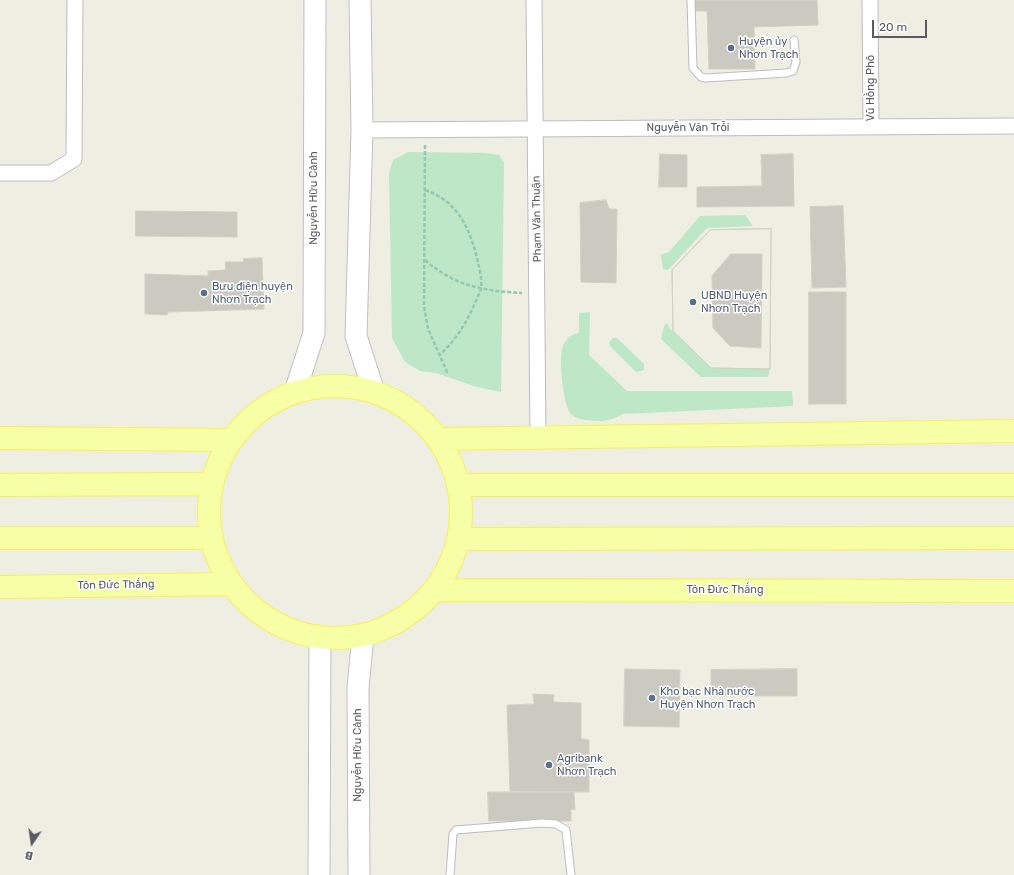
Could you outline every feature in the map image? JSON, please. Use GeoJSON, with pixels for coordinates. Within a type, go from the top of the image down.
{"type":"FeatureCollection","features":[{"type":"Feature","properties":{"kind":"main road"},"geometry":{"type":"LineString","coordinates":[[334,386],[374,392],[410,411],[438,439],[451,461],[459,485],[462,512],[459,539],[450,566],[435,590],[403,619],[363,635],[320,637],[294,631],[270,620],[248,604],[231,584],[219,562],[211,538],[208,511],[211,484],[219,461],[231,440],[259,411],[295,392],[334,386]]}},
{"type":"Feature","properties":{"kind":"main road"},"geometry":{"type":"LineString","coordinates":[[438,439],[1014,431]]}},
{"type":"Feature","properties":{"kind":"main road"},"geometry":{"type":"LineString","coordinates":[[0,438],[231,440]]}},
{"type":"Feature","properties":{"kind":"main road"},"geometry":{"type":"LineString","coordinates":[[0,485],[211,484]]}},
{"type":"Feature","properties":{"kind":"main road"},"geometry":{"type":"LineString","coordinates":[[459,485],[1014,485]]}},
{"type":"Feature","properties":{"kind":"main road"},"geometry":{"type":"LineString","coordinates":[[0,538],[211,538]]}},
{"type":"Feature","properties":{"kind":"main road"},"geometry":{"type":"LineString","coordinates":[[459,539],[1014,538]]}},
{"type":"Feature","properties":{"kind":"main road","name":"Tôn Đức Thắng"},"geometry":{"type":"LineString","coordinates":[[0,586],[231,584]]}},
{"type":"Feature","properties":{"kind":"main road","name":"Tôn Đức Thắng"},"geometry":{"type":"LineString","coordinates":[[435,590],[1014,591]]}},
{"type":"Feature","properties":{"kind":"street"},"geometry":{"type":"LineString","coordinates":[[0,173],[51,173],[74,159],[75,0]]}},
{"type":"Feature","properties":{"kind":"street","name":"Nguyễn Hữu Cảnh"},"geometry":{"type":"LineString","coordinates":[[295,392],[314,333],[315,0]]}},
{"type":"Feature","properties":{"kind":"street"},"geometry":{"type":"LineString","coordinates":[[360,0],[362,130],[356,336],[374,392]]}},
{"type":"Feature","properties":{"kind":"street","name":"Phạm Văn Thuận"},"geometry":{"type":"LineString","coordinates":[[534,0],[538,294],[538,438]]}},
{"type":"Feature","properties":{"kind":"street","name":"Vũ Hồng Phô"},"geometry":{"type":"LineString","coordinates":[[870,0],[871,127]]}},
{"type":"Feature","properties":{"kind":"street","name":"Nguyễn Văn Trỗi"},"geometry":{"type":"LineString","coordinates":[[362,130],[1014,126]]}},
{"type":"Feature","properties":{"kind":"street","name":"Nguyễn Hữu Cảnh"},"geometry":{"type":"LineString","coordinates":[[359,875],[358,688],[363,635]]}},
{"type":"Feature","properties":{"kind":"street"},"geometry":{"type":"LineString","coordinates":[[319,875],[320,637]]}},
{"type":"Feature","properties":{"kind":"lane"},"geometry":{"type":"LineString","coordinates":[[691,0],[693,68],[700,77],[706,78],[786,73],[793,71],[796,62],[794,40]]}},
{"type":"Feature","properties":{"kind":"lane"},"geometry":{"type":"LineString","coordinates":[[450,875],[453,834],[456,830],[542,823],[556,824],[566,830],[571,875]]}},
{"type":"Feature","properties":{"kind":"path"},"geometry":{"type":"LineString","coordinates":[[425,130],[424,306],[428,329],[448,374]]}},
{"type":"Feature","properties":{"kind":"path"},"geometry":{"type":"LineString","coordinates":[[425,190],[439,195],[456,210],[467,226],[479,267],[481,289],[468,319],[456,339],[440,355]]}},
{"type":"Feature","properties":{"kind":"path"},"geometry":{"type":"LineString","coordinates":[[425,260],[436,270],[457,281],[481,289],[538,294]]}},
{"type":"Feature","properties":{"kind":"green space"},"geometry":{"type":"Polygon","coordinates":[[[408,152],[485,153],[499,155],[504,163],[501,392],[474,386],[436,373],[420,371],[405,362],[392,338],[389,174],[393,160],[408,152]]]}},
{"type":"Feature","properties":{"kind":"green space"},"geometry":{"type":"Polygon","coordinates":[[[745,215],[753,226],[707,228],[668,270],[663,269],[661,255],[669,252],[700,216],[745,215]]]}},
{"type":"Feature","properties":{"kind":"green space"},"geometry":{"type":"Polygon","coordinates":[[[590,312],[589,355],[627,391],[792,391],[793,406],[622,414],[613,419],[600,421],[585,420],[575,417],[570,413],[565,400],[562,381],[561,354],[566,340],[573,334],[579,333],[579,313],[590,312]]]}},
{"type":"Feature","properties":{"kind":"green space"},"geometry":{"type":"Polygon","coordinates":[[[667,323],[671,330],[711,368],[770,369],[768,377],[701,377],[661,339],[664,326],[667,323]]]}},
{"type":"Feature","properties":{"kind":"green space"},"geometry":{"type":"Polygon","coordinates":[[[613,338],[617,338],[644,364],[644,370],[636,372],[610,346],[609,342],[613,338]]]}},
{"type":"Feature","properties":{"kind":"building","name":"Huyện ủy Nhơn Trạch"},"geometry":{"type":"Polygon","coordinates":[[[692,0],[817,0],[818,25],[754,27],[755,69],[709,69],[707,11],[692,11],[692,0]]]}},
{"type":"Feature","properties":{"kind":"building"},"geometry":{"type":"Polygon","coordinates":[[[660,154],[687,155],[687,187],[659,187],[660,154]]]}},
{"type":"Feature","properties":{"kind":"building"},"geometry":{"type":"Polygon","coordinates":[[[793,154],[794,206],[697,207],[697,187],[762,186],[761,155],[793,154]]]}},
{"type":"Feature","properties":{"kind":"building"},"geometry":{"type":"Polygon","coordinates":[[[606,200],[609,209],[617,209],[616,283],[581,282],[580,203],[606,200]]]}},
{"type":"Feature","properties":{"kind":"building"},"geometry":{"type":"Polygon","coordinates":[[[843,206],[846,287],[812,288],[810,207],[843,206]]]}},
{"type":"Feature","properties":{"kind":"building"},"geometry":{"type":"Polygon","coordinates":[[[136,211],[237,212],[237,237],[136,236],[136,211]]]}},
{"type":"Feature","properties":{"kind":"building","name":"UBND Huyện Nhơn Trạch"},"geometry":{"type":"Polygon","coordinates":[[[771,229],[770,369],[711,368],[673,331],[672,270],[710,230],[771,229]],[[731,254],[712,276],[713,328],[730,346],[761,348],[762,254],[731,254]]]}},
{"type":"Feature","properties":{"kind":"building","name":"UBND Huyện Nhơn Trạch"},"geometry":{"type":"Polygon","coordinates":[[[771,229],[770,369],[711,368],[673,331],[672,270],[710,230],[771,229]]]}},
{"type":"Feature","properties":{"kind":"building","name":"Bưu điện huyện Nhơn Trạch"},"geometry":{"type":"Polygon","coordinates":[[[262,258],[264,309],[168,312],[167,315],[145,314],[145,274],[208,276],[208,271],[226,270],[225,262],[244,262],[243,259],[262,258]]]}},
{"type":"Feature","properties":{"kind":"building"},"geometry":{"type":"Polygon","coordinates":[[[809,292],[846,292],[846,404],[809,404],[809,292]]]}},
{"type":"Feature","properties":{"kind":"building","name":"Kho bạc Nhà nước Huyện Nhơn Trạch"},"geometry":{"type":"Polygon","coordinates":[[[625,669],[680,670],[679,727],[624,726],[625,669]]]}},
{"type":"Feature","properties":{"kind":"building"},"geometry":{"type":"Polygon","coordinates":[[[797,669],[797,696],[711,696],[711,670],[797,669]]]}},
{"type":"Feature","properties":{"kind":"building","name":"Agribank Nhơn Trạch"},"geometry":{"type":"Polygon","coordinates":[[[533,694],[554,695],[553,702],[581,703],[581,739],[589,740],[589,792],[510,791],[507,705],[534,704],[533,694]]]}},
{"type":"Feature","properties":{"kind":"building"},"geometry":{"type":"Polygon","coordinates":[[[488,792],[574,792],[575,810],[571,809],[571,821],[489,821],[488,792]]]}},
{"type":"Feature","properties":{"kind":"place","name":"Huyện ủy Nhơn Trạch"},"geometry":{"type":"Point","coordinates":[731,48]}},
{"type":"Feature","properties":{"kind":"place","name":"Bưu điện huyện Nhơn Trạch"},"geometry":{"type":"Point","coordinates":[204,293]}},
{"type":"Feature","properties":{"kind":"place","name":"UBND Huyện Nhơn Trạch"},"geometry":{"type":"Point","coordinates":[693,302]}},
{"type":"Feature","properties":{"kind":"place","name":"Kho bạc Nhà nước Huyện Nhơn Trạch"},"geometry":{"type":"Point","coordinates":[652,698]}},
{"type":"Feature","properties":{"kind":"place","name":"Agribank Nhơn Trạch"},"geometry":{"type":"Point","coordinates":[549,765]}}]}
